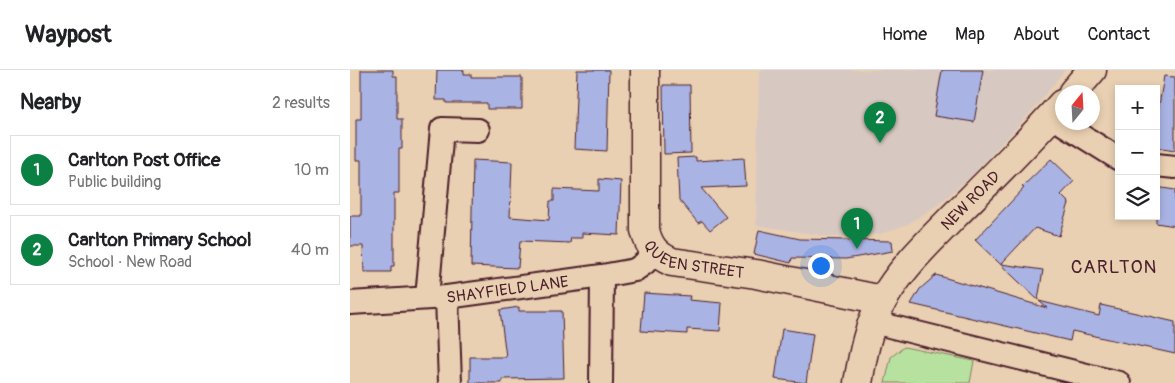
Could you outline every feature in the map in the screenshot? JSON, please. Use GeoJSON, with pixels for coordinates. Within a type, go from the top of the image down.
{"type":"FeatureCollection","features":[{"type":"Feature","properties":{"kind":"street","name":"QUEEN STREET"},"geometry":{"type":"LineString","coordinates":[[645,70],[645,230],[653,250],[662,258],[672,262],[756,274],[877,311]]}},
{"type":"Feature","properties":{"kind":"street"},"geometry":{"type":"LineString","coordinates":[[1079,85],[1092,70]]}},
{"type":"Feature","properties":{"kind":"street","name":"NEW ROAD"},"geometry":{"type":"LineString","coordinates":[[877,311],[920,251],[1055,112]]}},
{"type":"Feature","properties":{"kind":"street"},"geometry":{"type":"LineString","coordinates":[[450,383],[437,297],[442,129],[478,130]]}},
{"type":"Feature","properties":{"kind":"street"},"geometry":{"type":"LineString","coordinates":[[1082,130],[1115,156]]}},
{"type":"Feature","properties":{"kind":"street"},"geometry":{"type":"LineString","coordinates":[[1160,166],[1175,168]]}},
{"type":"Feature","properties":{"kind":"street","name":"SHAYFIELD LANE"},"geometry":{"type":"LineString","coordinates":[[350,303],[437,297],[602,276],[635,270],[645,263],[653,250]]}},
{"type":"Feature","properties":{"kind":"street"},"geometry":{"type":"LineString","coordinates":[[601,383],[602,276]]}},
{"type":"Feature","properties":{"kind":"street"},"geometry":{"type":"LineString","coordinates":[[858,383],[865,343],[877,311],[1119,383]]}},
{"type":"Feature","properties":{"kind":"shaded area"},"geometry":{"type":"Polygon","coordinates":[[[759,70],[1065,70],[1032,111],[972,175],[939,204],[908,224],[881,234],[832,237],[756,225],[759,70]]]}},
{"type":"Feature","properties":{"kind":"green space"},"geometry":{"type":"Polygon","coordinates":[[[904,347],[974,361],[970,383],[885,383],[891,357],[904,347]]]}},
{"type":"Feature","properties":{"kind":"building"},"geometry":{"type":"Polygon","coordinates":[[[361,70],[393,70],[393,76],[397,76],[397,119],[402,119],[402,149],[399,149],[399,193],[394,193],[394,266],[391,266],[391,272],[364,272],[363,246],[350,246],[350,216],[361,216],[361,160],[356,160],[356,119],[361,119],[361,70]]]}},
{"type":"Feature","properties":{"kind":"building"},"geometry":{"type":"Polygon","coordinates":[[[437,70],[464,70],[464,74],[471,74],[471,77],[522,77],[522,109],[487,109],[487,103],[446,103],[446,100],[436,100],[437,70]]]}},
{"type":"Feature","properties":{"kind":"building"},"geometry":{"type":"Polygon","coordinates":[[[577,70],[609,70],[607,151],[574,149],[577,70]]]}},
{"type":"Feature","properties":{"kind":"building"},"geometry":{"type":"Polygon","coordinates":[[[942,70],[983,70],[974,122],[934,116],[942,70]]]}},
{"type":"Feature","properties":{"kind":"building"},"geometry":{"type":"Polygon","coordinates":[[[1164,76],[1175,77],[1175,150],[1160,148],[1160,100],[1164,76]]]}},
{"type":"Feature","properties":{"kind":"building"},"geometry":{"type":"Polygon","coordinates":[[[663,85],[690,85],[691,153],[664,154],[663,85]]]}},
{"type":"Feature","properties":{"kind":"building"},"geometry":{"type":"Polygon","coordinates":[[[696,157],[696,161],[744,158],[746,186],[701,188],[726,217],[710,230],[702,221],[698,223],[679,200],[677,158],[696,157]]]}},
{"type":"Feature","properties":{"kind":"building"},"geometry":{"type":"Polygon","coordinates":[[[1051,159],[1074,181],[1061,195],[1069,203],[1059,236],[1035,228],[1001,264],[1043,270],[1038,300],[975,240],[1024,188],[1022,187],[1051,159]]]}},
{"type":"Feature","properties":{"kind":"building"},"geometry":{"type":"Polygon","coordinates":[[[473,160],[512,162],[510,217],[549,220],[550,201],[554,201],[554,189],[599,191],[599,179],[621,181],[619,235],[582,233],[582,238],[571,238],[570,243],[520,241],[518,268],[471,266],[473,160]]]}},
{"type":"Feature","properties":{"kind":"building"},"geometry":{"type":"Polygon","coordinates":[[[1160,188],[1175,190],[1175,226],[1156,223],[1156,220],[1160,220],[1160,188]]]}},
{"type":"Feature","properties":{"kind":"building"},"geometry":{"type":"Polygon","coordinates":[[[759,230],[800,239],[892,241],[893,251],[846,259],[792,258],[791,263],[754,254],[759,230]]]}},
{"type":"Feature","properties":{"kind":"building"},"geometry":{"type":"Polygon","coordinates":[[[936,275],[1047,308],[1039,301],[1099,316],[1101,305],[1175,322],[1175,354],[1072,331],[1070,341],[911,304],[920,289],[936,275]]]}},
{"type":"Feature","properties":{"kind":"building"},"geometry":{"type":"Polygon","coordinates":[[[644,293],[690,296],[689,300],[722,303],[720,331],[687,329],[687,334],[641,331],[644,293]]]}},
{"type":"Feature","properties":{"kind":"building"},"geometry":{"type":"Polygon","coordinates":[[[519,307],[519,311],[562,311],[564,378],[502,379],[502,383],[470,383],[470,357],[506,357],[500,310],[519,307]]]}},
{"type":"Feature","properties":{"kind":"building"},"geometry":{"type":"Polygon","coordinates":[[[782,329],[813,334],[806,383],[775,379],[782,329]]]}},
{"type":"Feature","properties":{"kind":"place","name":"Carlton Primary School"},"geometry":{"type":"Point","coordinates":[880,143]}},
{"type":"Feature","properties":{"kind":"place","name":"Carlton Post Office"},"geometry":{"type":"Point","coordinates":[857,249]}},
{"type":"Feature","properties":{"kind":"district","name":"CARLTON"},"geometry":{"type":"Point","coordinates":[1114,266]}}]}
